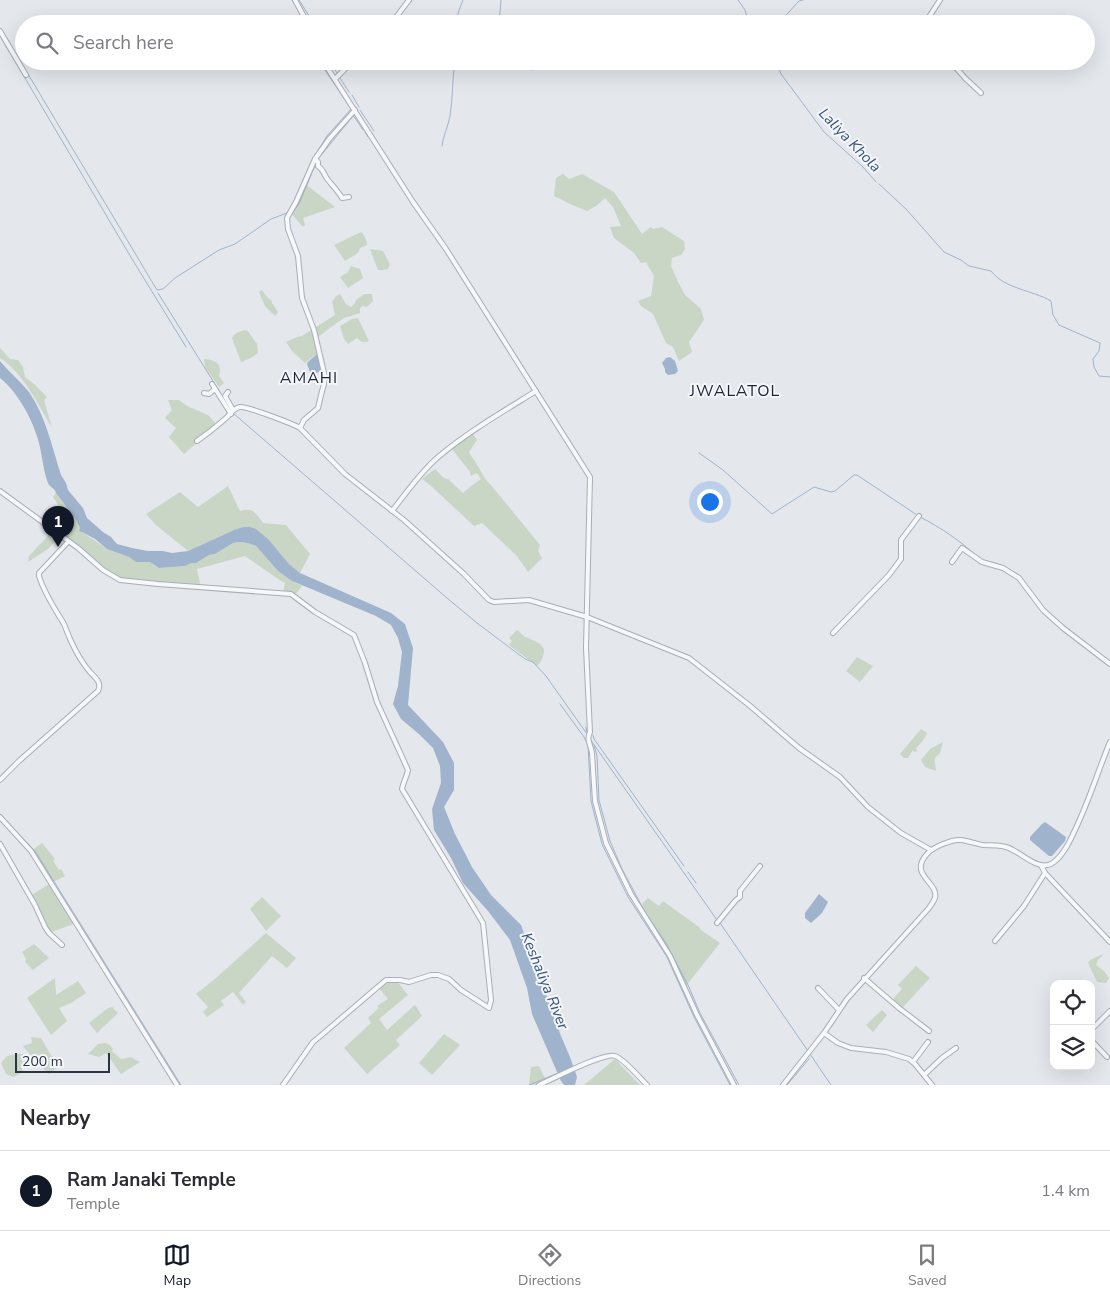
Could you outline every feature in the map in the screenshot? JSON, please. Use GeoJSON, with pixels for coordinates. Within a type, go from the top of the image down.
{"type":"FeatureCollection","features":[{"type":"Feature","properties":{"kind":"street"},"geometry":{"type":"LineString","coordinates":[[295,0],[303,15]]}},
{"type":"Feature","properties":{"kind":"street"},"geometry":{"type":"LineString","coordinates":[[398,15],[409,0]]}},
{"type":"Feature","properties":{"kind":"street"},"geometry":{"type":"LineString","coordinates":[[930,15],[940,0]]}},
{"type":"Feature","properties":{"kind":"street"},"geometry":{"type":"LineString","coordinates":[[0,32],[15,57]]}},
{"type":"Feature","properties":{"kind":"street"},"geometry":{"type":"LineString","coordinates":[[23,70],[26,75]]}},
{"type":"Feature","properties":{"kind":"street"},"geometry":{"type":"LineString","coordinates":[[329,70],[413,202],[446,249],[590,477],[586,648],[590,732],[588,741],[592,752],[595,801],[606,843],[631,894],[670,956],[697,1015],[734,1085]]}},
{"type":"Feature","properties":{"kind":"street"},"geometry":{"type":"LineString","coordinates":[[335,79],[344,70]]}},
{"type":"Feature","properties":{"kind":"street"},"geometry":{"type":"LineString","coordinates":[[958,70],[981,92]]}},
{"type":"Feature","properties":{"kind":"street"},"geometry":{"type":"LineString","coordinates":[[300,428],[304,420],[318,408],[325,377],[314,330],[302,298],[298,256],[286,218],[296,202],[314,159],[355,110]]}},
{"type":"Feature","properties":{"kind":"street"},"geometry":{"type":"LineString","coordinates":[[314,159],[317,160],[318,166],[323,170],[327,179],[337,189],[342,198],[349,196]]}},
{"type":"Feature","properties":{"kind":"street"},"geometry":{"type":"LineString","coordinates":[[212,384],[232,412]]}},
{"type":"Feature","properties":{"kind":"street"},"geometry":{"type":"LineString","coordinates":[[204,393],[208,394],[215,389]]}},
{"type":"Feature","properties":{"kind":"street"},"geometry":{"type":"LineString","coordinates":[[392,511],[437,458],[463,438],[536,391]]}},
{"type":"Feature","properties":{"kind":"street"},"geometry":{"type":"LineString","coordinates":[[228,392],[225,396],[232,412]]}},
{"type":"Feature","properties":{"kind":"street"},"geometry":{"type":"LineString","coordinates":[[198,441],[232,412],[242,406],[294,424],[345,474],[404,520],[464,574],[489,600],[494,602],[529,600],[587,617],[689,658],[749,705],[799,748],[840,777],[868,806],[900,834],[931,850]]}},
{"type":"Feature","properties":{"kind":"street"},"geometry":{"type":"LineString","coordinates":[[0,491],[78,548],[103,570],[120,580],[291,594],[315,612],[354,635],[365,663],[376,702],[408,770],[408,775],[403,782],[402,789],[483,922],[492,1000],[489,1008],[461,990],[449,979],[438,975],[431,975],[409,982],[386,980],[313,1042],[284,1085]]}},
{"type":"Feature","properties":{"kind":"street"},"geometry":{"type":"LineString","coordinates":[[833,633],[890,575],[901,559],[901,540],[919,516]]}},
{"type":"Feature","properties":{"kind":"street"},"geometry":{"type":"LineString","coordinates":[[0,780],[14,765],[98,692],[100,688],[97,680],[87,668],[70,639],[65,625],[47,596],[39,576],[39,573],[68,542]]}},
{"type":"Feature","properties":{"kind":"street"},"geometry":{"type":"LineString","coordinates":[[952,562],[962,548],[982,562],[1003,568],[1019,578],[1043,610],[1110,664]]}},
{"type":"Feature","properties":{"kind":"street"},"geometry":{"type":"LineString","coordinates":[[995,940],[1024,906],[1068,844],[1086,806],[1110,742]]}},
{"type":"Feature","properties":{"kind":"street"},"geometry":{"type":"LineString","coordinates":[[0,818],[31,850],[178,1085]]}},
{"type":"Feature","properties":{"kind":"street"},"geometry":{"type":"LineString","coordinates":[[783,1085],[864,978],[929,908],[935,898],[933,888],[921,871],[921,863],[931,850],[959,839],[974,843],[1005,846],[1041,865],[1052,864]]}},
{"type":"Feature","properties":{"kind":"street"},"geometry":{"type":"LineString","coordinates":[[0,844],[35,905],[45,927],[62,945]]}},
{"type":"Feature","properties":{"kind":"street"},"geometry":{"type":"LineString","coordinates":[[0,858],[6,853]]}},
{"type":"Feature","properties":{"kind":"street"},"geometry":{"type":"LineString","coordinates":[[1041,865],[1047,874],[1110,942]]}},
{"type":"Feature","properties":{"kind":"street"},"geometry":{"type":"LineString","coordinates":[[718,922],[740,897],[740,891],[760,866]]}},
{"type":"Feature","properties":{"kind":"street"},"geometry":{"type":"LineString","coordinates":[[864,978],[929,1032]]}},
{"type":"Feature","properties":{"kind":"street"},"geometry":{"type":"LineString","coordinates":[[818,988],[839,1010]]}},
{"type":"Feature","properties":{"kind":"street"},"geometry":{"type":"LineString","coordinates":[[1095,1026],[1110,1011]]}},
{"type":"Feature","properties":{"kind":"street"},"geometry":{"type":"LineString","coordinates":[[824,1033],[838,1043],[851,1048],[894,1054],[909,1059],[932,1085]]}},
{"type":"Feature","properties":{"kind":"street"},"geometry":{"type":"LineString","coordinates":[[913,1062],[928,1042]]}},
{"type":"Feature","properties":{"kind":"street"},"geometry":{"type":"LineString","coordinates":[[1095,1044],[1107,1057]]}},
{"type":"Feature","properties":{"kind":"street"},"geometry":{"type":"LineString","coordinates":[[924,1075],[956,1048]]}},
{"type":"Feature","properties":{"kind":"street"},"geometry":{"type":"LineString","coordinates":[[540,1085],[594,1060],[611,1055],[618,1057],[647,1085]]}},
{"type":"Feature","properties":{"kind":"green space"},"geometry":{"type":"Polygon","coordinates":[[[563,174],[569,179],[582,174],[614,192],[642,234],[651,227],[653,229],[662,227],[684,241],[685,249],[681,255],[672,258],[671,266],[685,295],[701,309],[704,320],[689,342],[692,352],[679,361],[673,347],[666,343],[653,314],[641,306],[638,301],[651,296],[654,276],[646,262],[641,263],[634,253],[614,238],[610,227],[621,226],[613,207],[605,198],[587,211],[554,196],[556,178],[563,174]]]}},
{"type":"Feature","properties":{"kind":"green space"},"geometry":{"type":"Polygon","coordinates":[[[304,183],[335,207],[303,218],[305,225],[303,227],[290,212],[304,183]]]}},
{"type":"Feature","properties":{"kind":"green space"},"geometry":{"type":"Polygon","coordinates":[[[361,232],[366,238],[367,245],[360,248],[358,253],[345,261],[334,245],[361,232]]]}},
{"type":"Feature","properties":{"kind":"green space"},"geometry":{"type":"Polygon","coordinates":[[[370,249],[383,251],[390,264],[388,269],[378,270],[370,249]]]}},
{"type":"Feature","properties":{"kind":"green space"},"geometry":{"type":"Polygon","coordinates":[[[351,266],[360,269],[363,278],[348,288],[340,277],[348,272],[351,266]]]}},
{"type":"Feature","properties":{"kind":"green space"},"geometry":{"type":"Polygon","coordinates":[[[262,290],[272,301],[278,312],[275,316],[265,306],[259,292],[262,290]]]}},
{"type":"Feature","properties":{"kind":"green space"},"geometry":{"type":"Polygon","coordinates":[[[340,294],[346,304],[351,307],[364,294],[372,294],[373,301],[367,307],[363,306],[360,308],[360,313],[344,318],[320,336],[315,341],[318,353],[305,363],[292,351],[286,342],[302,336],[335,315],[332,302],[340,294]]]}},
{"type":"Feature","properties":{"kind":"green space"},"geometry":{"type":"Polygon","coordinates":[[[358,318],[369,341],[362,342],[357,338],[348,344],[344,339],[340,326],[352,319],[358,318]]]}},
{"type":"Feature","properties":{"kind":"green space"},"geometry":{"type":"Polygon","coordinates":[[[247,330],[257,344],[258,353],[241,362],[232,338],[238,332],[247,330]]]}},
{"type":"Feature","properties":{"kind":"green space"},"geometry":{"type":"Polygon","coordinates":[[[0,348],[10,359],[18,360],[23,367],[25,377],[47,397],[44,400],[52,428],[23,380],[0,358],[0,348]]]}},
{"type":"Feature","properties":{"kind":"green space"},"geometry":{"type":"Polygon","coordinates":[[[204,359],[215,361],[219,365],[219,376],[224,383],[219,387],[205,367],[204,359]]]}},
{"type":"Feature","properties":{"kind":"green space"},"geometry":{"type":"Polygon","coordinates":[[[168,400],[179,400],[187,406],[208,415],[217,425],[184,454],[169,437],[176,428],[165,418],[172,410],[168,400]]]}},
{"type":"Feature","properties":{"kind":"green space"},"geometry":{"type":"Polygon","coordinates":[[[473,434],[477,440],[469,452],[475,462],[486,480],[540,545],[538,551],[542,558],[528,572],[517,556],[482,523],[474,526],[422,479],[435,469],[463,493],[481,479],[477,473],[471,476],[452,449],[473,434]]]}},
{"type":"Feature","properties":{"kind":"green space"},"geometry":{"type":"Polygon","coordinates":[[[228,486],[240,511],[251,510],[263,523],[286,525],[310,554],[300,573],[289,564],[269,540],[243,527],[188,551],[156,525],[146,514],[180,492],[198,507],[228,486]]]}},
{"type":"Feature","properties":{"kind":"green space"},"geometry":{"type":"Polygon","coordinates":[[[56,493],[75,518],[82,532],[107,549],[129,557],[136,562],[150,562],[159,568],[185,566],[215,554],[233,543],[248,543],[256,546],[278,571],[302,586],[296,594],[297,599],[291,594],[283,593],[285,583],[245,556],[197,569],[201,588],[120,580],[59,537],[48,549],[28,562],[29,556],[48,536],[53,527],[61,532],[72,523],[53,497],[56,493]]]}},
{"type":"Feature","properties":{"kind":"green space"},"geometry":{"type":"Polygon","coordinates":[[[517,630],[543,648],[543,657],[537,666],[509,645],[512,641],[509,638],[517,630]]]}},
{"type":"Feature","properties":{"kind":"green space"},"geometry":{"type":"Polygon","coordinates":[[[857,657],[873,666],[860,682],[846,671],[857,657]]]}},
{"type":"Feature","properties":{"kind":"green space"},"geometry":{"type":"Polygon","coordinates":[[[921,729],[927,733],[916,748],[917,751],[914,752],[913,750],[908,758],[904,758],[900,754],[921,729]]]}},
{"type":"Feature","properties":{"kind":"green space"},"geometry":{"type":"Polygon","coordinates":[[[943,742],[940,753],[935,758],[936,771],[925,767],[921,760],[930,749],[943,742]]]}},
{"type":"Feature","properties":{"kind":"green space"},"geometry":{"type":"Polygon","coordinates":[[[42,843],[55,859],[53,861],[65,876],[51,883],[31,851],[42,843]]]}},
{"type":"Feature","properties":{"kind":"green space"},"geometry":{"type":"Polygon","coordinates":[[[51,883],[76,923],[49,933],[30,896],[51,883]]]}},
{"type":"Feature","properties":{"kind":"green space"},"geometry":{"type":"Polygon","coordinates":[[[262,897],[281,916],[266,931],[250,909],[262,897]]]}},
{"type":"Feature","properties":{"kind":"green space"},"geometry":{"type":"Polygon","coordinates":[[[648,898],[659,906],[663,901],[720,943],[685,987],[670,956],[641,910],[643,903],[648,898]]]}},
{"type":"Feature","properties":{"kind":"green space"},"geometry":{"type":"Polygon","coordinates":[[[266,933],[296,958],[287,968],[272,956],[239,993],[246,1002],[243,1005],[233,992],[221,1001],[224,1005],[207,1017],[203,1012],[208,1007],[196,994],[266,933]]]}},
{"type":"Feature","properties":{"kind":"green space"},"geometry":{"type":"Polygon","coordinates":[[[34,944],[49,958],[33,970],[25,962],[26,959],[22,952],[34,944]]]}},
{"type":"Feature","properties":{"kind":"green space"},"geometry":{"type":"Polygon","coordinates":[[[1104,954],[1096,965],[1109,978],[1106,983],[1097,982],[1088,962],[1104,954]]]}},
{"type":"Feature","properties":{"kind":"green space"},"geometry":{"type":"Polygon","coordinates":[[[916,966],[930,978],[902,1008],[893,999],[902,989],[898,985],[916,966]]]}},
{"type":"Feature","properties":{"kind":"green space"},"geometry":{"type":"Polygon","coordinates":[[[55,978],[56,995],[78,981],[86,993],[59,1008],[67,1021],[51,1035],[27,998],[55,978]]]}},
{"type":"Feature","properties":{"kind":"green space"},"geometry":{"type":"Polygon","coordinates":[[[386,980],[396,980],[408,995],[379,1019],[387,1030],[415,1005],[422,1016],[396,1040],[400,1045],[367,1074],[344,1048],[371,1023],[368,1018],[379,1008],[377,1006],[388,999],[378,987],[386,980]]]}},
{"type":"Feature","properties":{"kind":"green space"},"geometry":{"type":"Polygon","coordinates":[[[112,1007],[118,1013],[97,1033],[89,1023],[112,1007]]]}},
{"type":"Feature","properties":{"kind":"green space"},"geometry":{"type":"Polygon","coordinates":[[[882,1010],[887,1015],[873,1032],[866,1025],[882,1010]]]}},
{"type":"Feature","properties":{"kind":"green space"},"geometry":{"type":"Polygon","coordinates":[[[444,1034],[460,1045],[432,1075],[419,1063],[444,1034]]]}},
{"type":"Feature","properties":{"kind":"green space"},"geometry":{"type":"Polygon","coordinates":[[[31,1037],[41,1038],[58,1067],[49,1074],[23,1046],[32,1043],[31,1037]]]}},
{"type":"Feature","properties":{"kind":"green space"},"geometry":{"type":"Polygon","coordinates":[[[105,1043],[110,1045],[113,1049],[112,1051],[121,1059],[131,1057],[140,1062],[121,1074],[106,1053],[99,1057],[88,1054],[98,1044],[105,1043]]]}},
{"type":"Feature","properties":{"kind":"green space"},"geometry":{"type":"Polygon","coordinates":[[[23,1054],[25,1059],[23,1072],[13,1077],[6,1074],[1,1063],[7,1056],[23,1054]]]}},
{"type":"Feature","properties":{"kind":"green space"},"geometry":{"type":"Polygon","coordinates":[[[615,1059],[640,1085],[584,1085],[615,1059]]]}},
{"type":"Feature","properties":{"kind":"green space"},"geometry":{"type":"Polygon","coordinates":[[[539,1066],[548,1085],[529,1085],[531,1067],[539,1066]]]}},
{"type":"Feature","properties":{"kind":"water"},"geometry":{"type":"Polygon","coordinates":[[[317,354],[322,370],[313,375],[307,364],[317,354]]]}},
{"type":"Feature","properties":{"kind":"water"},"geometry":{"type":"Polygon","coordinates":[[[670,357],[675,361],[678,371],[675,374],[668,375],[662,363],[666,358],[670,357]]]}},
{"type":"Feature","properties":{"kind":"water"},"geometry":{"type":"Polygon","coordinates":[[[0,361],[26,388],[35,402],[68,490],[83,508],[87,518],[117,544],[148,551],[172,553],[188,551],[234,530],[250,527],[256,529],[269,540],[289,564],[300,573],[391,613],[405,624],[413,648],[408,705],[443,742],[454,763],[454,790],[444,807],[472,867],[491,895],[521,925],[577,1077],[575,1085],[564,1085],[561,1081],[532,1014],[527,988],[510,940],[463,883],[434,830],[432,809],[441,783],[440,766],[433,748],[401,719],[393,704],[398,686],[402,652],[398,638],[391,625],[376,616],[292,581],[278,571],[256,546],[248,543],[233,543],[196,563],[159,568],[150,562],[136,562],[129,557],[107,549],[95,539],[79,531],[80,528],[75,518],[47,481],[39,443],[33,426],[19,399],[0,378],[0,361]]]}},
{"type":"Feature","properties":{"kind":"water"},"geometry":{"type":"Polygon","coordinates":[[[1045,822],[1066,837],[1065,841],[1052,856],[1049,856],[1030,840],[1030,837],[1045,822]]]}},
{"type":"Feature","properties":{"kind":"water"},"geometry":{"type":"Polygon","coordinates":[[[819,894],[828,902],[822,913],[811,923],[805,918],[805,913],[819,894]]]}},
{"type":"Feature","properties":{"kind":"waterway"},"geometry":{"type":"LineString","coordinates":[[292,0],[298,10]]}},
{"type":"Feature","properties":{"kind":"waterway"},"geometry":{"type":"LineString","coordinates":[[299,0],[308,15]]}},
{"type":"Feature","properties":{"kind":"waterway"},"geometry":{"type":"LineString","coordinates":[[395,15],[406,0]]}},
{"type":"Feature","properties":{"kind":"waterway"},"geometry":{"type":"LineString","coordinates":[[409,4],[412,0]]}},
{"type":"Feature","properties":{"kind":"waterway"},"geometry":{"type":"LineString","coordinates":[[458,15],[463,0]]}},
{"type":"Feature","properties":{"kind":"waterway"},"geometry":{"type":"LineString","coordinates":[[500,15],[501,0]]}},
{"type":"Feature","properties":{"kind":"waterway","name":"Laliya Khola"},"geometry":{"type":"LineString","coordinates":[[738,0],[746,15]]}},
{"type":"Feature","properties":{"kind":"waterway"},"geometry":{"type":"LineString","coordinates":[[786,15],[799,1],[803,0]]}},
{"type":"Feature","properties":{"kind":"waterway"},"geometry":{"type":"LineString","coordinates":[[0,36],[15,61]]}},
{"type":"Feature","properties":{"kind":"waterway"},"geometry":{"type":"LineString","coordinates":[[20,70],[186,347]]}},
{"type":"Feature","properties":{"kind":"waterway"},"geometry":{"type":"LineString","coordinates":[[26,70],[157,290],[163,289],[175,278],[219,250],[235,244],[271,219],[287,213],[313,158],[327,136],[351,109],[325,70]]}},
{"type":"Feature","properties":{"kind":"waterway"},"geometry":{"type":"LineString","coordinates":[[335,70],[337,73],[341,70]]}},
{"type":"Feature","properties":{"kind":"waterway"},"geometry":{"type":"LineString","coordinates":[[347,70],[340,78],[349,92]]}},
{"type":"Feature","properties":{"kind":"waterway"},"geometry":{"type":"LineString","coordinates":[[442,146],[450,116],[454,70]]}},
{"type":"Feature","properties":{"kind":"waterway","name":"Laliya Khola"},"geometry":{"type":"LineString","coordinates":[[779,70],[824,132],[863,167],[876,182]]}},
{"type":"Feature","properties":{"kind":"waterway"},"geometry":{"type":"LineString","coordinates":[[352,95],[359,107]]}},
{"type":"Feature","properties":{"kind":"waterway"},"geometry":{"type":"LineString","coordinates":[[360,110],[374,131]]}},
{"type":"Feature","properties":{"kind":"waterway"},"geometry":{"type":"LineString","coordinates":[[318,159],[353,116],[363,130]]}},
{"type":"Feature","properties":{"kind":"waterway"},"geometry":{"type":"LineString","coordinates":[[365,132],[368,137]]}},
{"type":"Feature","properties":{"kind":"waterway"},"geometry":{"type":"LineString","coordinates":[[290,216],[299,204],[316,163]]}},
{"type":"Feature","properties":{"kind":"waterway"},"geometry":{"type":"LineString","coordinates":[[879,184],[906,209],[944,252],[969,266],[991,271],[1011,286],[1051,301],[1053,315],[1059,325],[1100,343],[1099,351],[1093,359],[1094,367],[1099,376],[1110,377]]}},
{"type":"Feature","properties":{"kind":"waterway"},"geometry":{"type":"LineString","coordinates":[[158,293],[228,405]]}},
{"type":"Feature","properties":{"kind":"waterway"},"geometry":{"type":"LineString","coordinates":[[233,413],[477,623],[525,659],[533,662],[546,676],[587,734]]}},
{"type":"Feature","properties":{"kind":"waterway"},"geometry":{"type":"LineString","coordinates":[[699,453],[723,470],[772,514],[814,487],[831,492],[835,491],[854,475],[857,475],[917,515]]}},
{"type":"Feature","properties":{"kind":"waterway"},"geometry":{"type":"LineString","coordinates":[[920,517],[950,535],[978,557]]}},
{"type":"Feature","properties":{"kind":"waterway"},"geometry":{"type":"LineString","coordinates":[[982,560],[997,564]]}},
{"type":"Feature","properties":{"kind":"waterway"},"geometry":{"type":"LineString","coordinates":[[560,704],[588,745],[591,801],[602,844],[628,897],[667,957],[694,1017],[730,1085]]}},
{"type":"Feature","properties":{"kind":"waterway"},"geometry":{"type":"LineString","coordinates":[[586,727],[587,733]]}},
{"type":"Feature","properties":{"kind":"waterway"},"geometry":{"type":"LineString","coordinates":[[593,735],[684,866]]}},
{"type":"Feature","properties":{"kind":"waterway"},"geometry":{"type":"LineString","coordinates":[[590,739],[717,920]]}},
{"type":"Feature","properties":{"kind":"waterway"},"geometry":{"type":"LineString","coordinates":[[594,745],[597,756],[599,800],[610,841],[622,869],[645,912],[666,943],[700,1013],[739,1085]]}},
{"type":"Feature","properties":{"kind":"waterway"},"geometry":{"type":"LineString","coordinates":[[4,819],[35,851],[181,1085]]}},
{"type":"Feature","properties":{"kind":"waterway"},"geometry":{"type":"LineString","coordinates":[[688,872],[696,883]]}},
{"type":"Feature","properties":{"kind":"waterway"},"geometry":{"type":"LineString","coordinates":[[720,923],[808,1051]]}},
{"type":"Feature","properties":{"kind":"waterway"},"geometry":{"type":"LineString","coordinates":[[810,1054],[831,1085]]}},
{"type":"Feature","properties":{"kind":"waterway"},"geometry":{"type":"LineString","coordinates":[[787,1085],[809,1059]]}},
{"type":"Feature","properties":{"kind":"waterway"},"geometry":{"type":"LineString","coordinates":[[529,1085],[558,1073]]}},
{"type":"Feature","properties":{"kind":"place","name":"Ram Janaki Temple"},"geometry":{"type":"Point","coordinates":[58,547]}},
{"type":"Feature","properties":{"kind":"district","name":"AMAHI"},"geometry":{"type":"Point","coordinates":[309,378]}},
{"type":"Feature","properties":{"kind":"district","name":"JWALATOL"},"geometry":{"type":"Point","coordinates":[735,391]}},
{"type":"Feature","properties":{"kind":"water label","name":"Keshaliya River"},"geometry":{"type":"Point","coordinates":[545,981]}}]}
